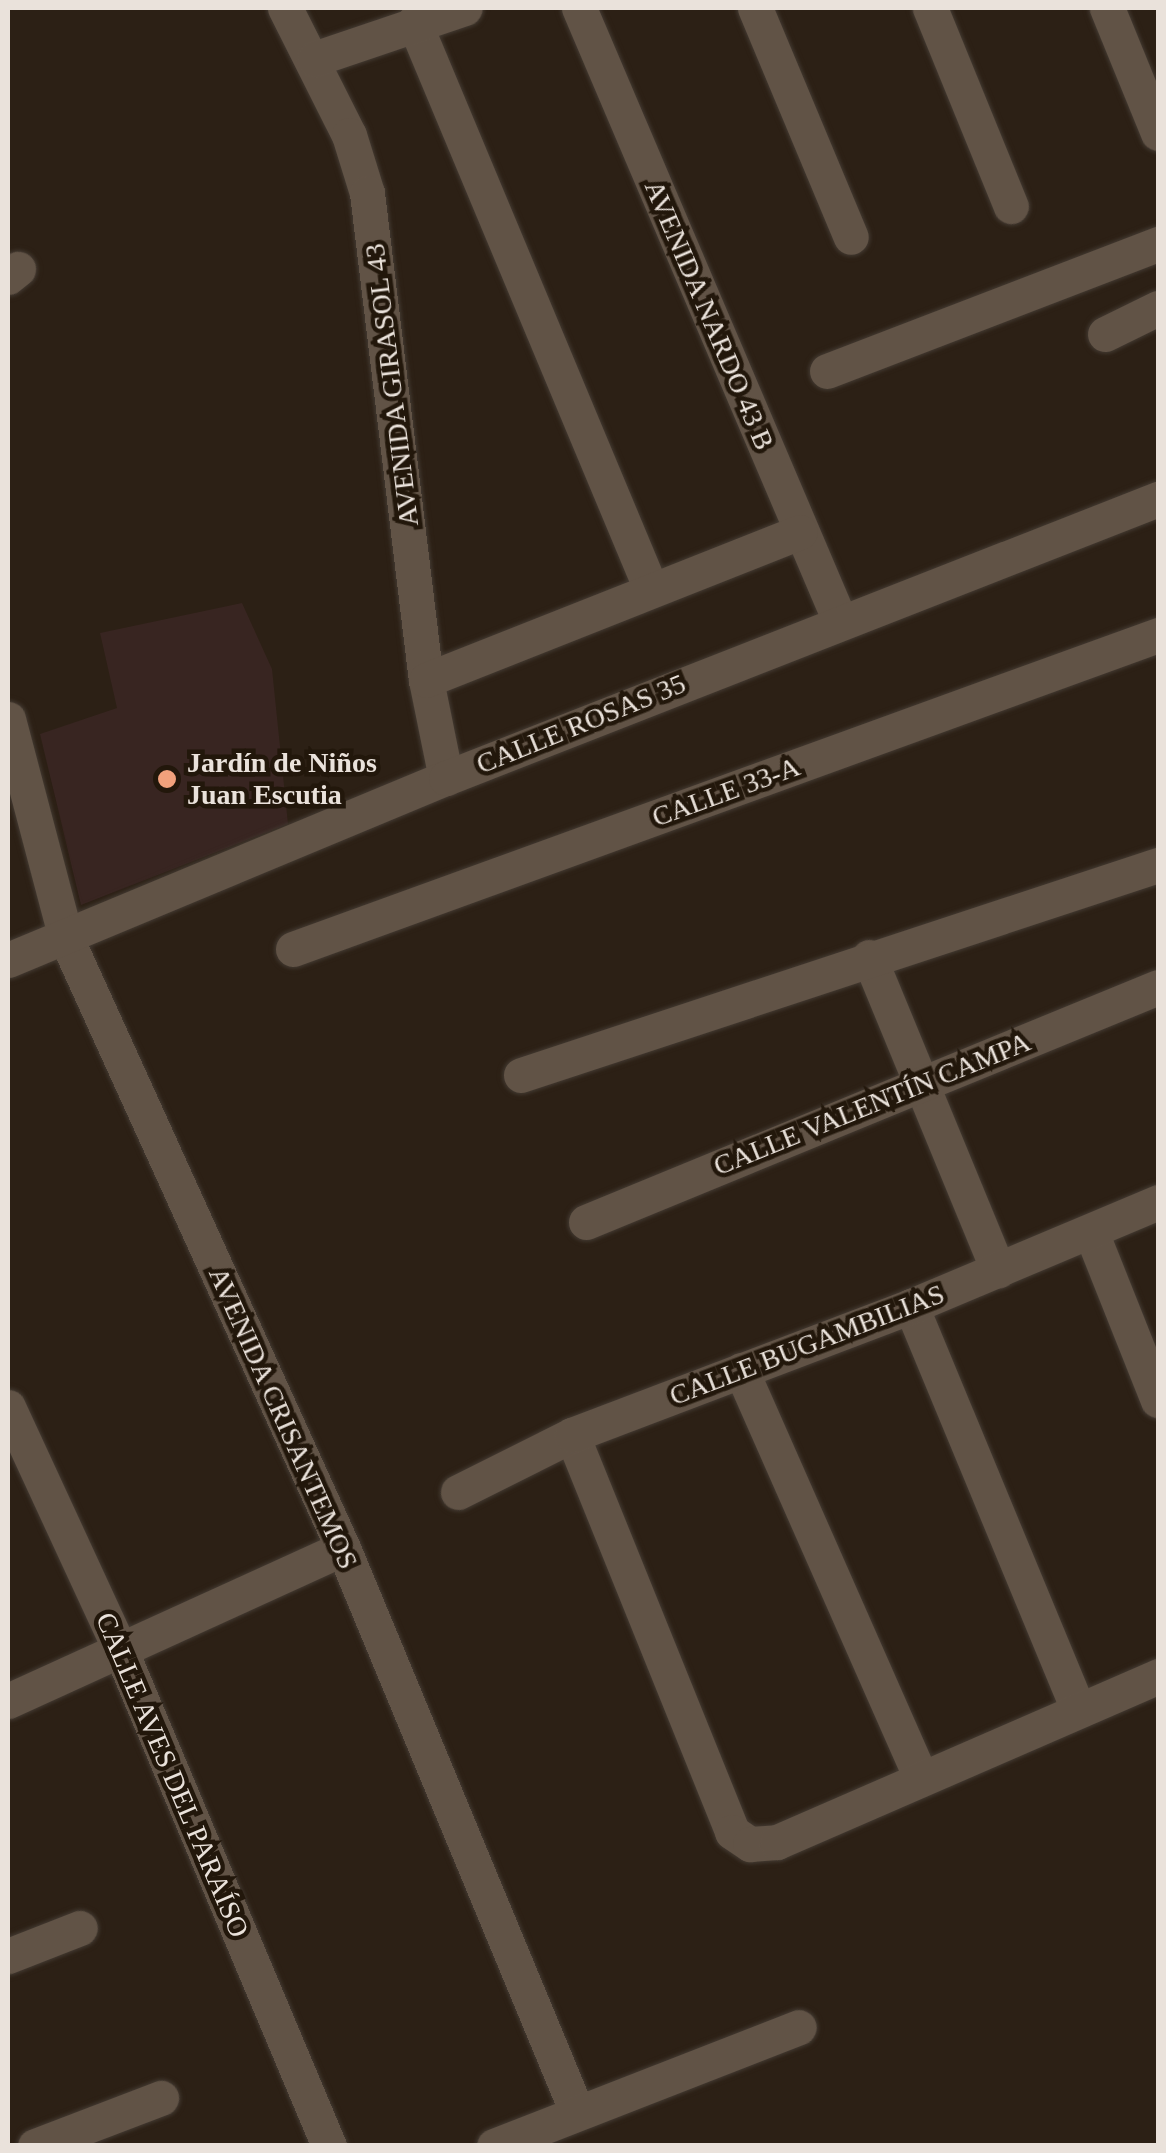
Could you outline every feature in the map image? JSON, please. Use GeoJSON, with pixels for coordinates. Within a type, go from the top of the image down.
{"type":"FeatureCollection","features":[{"type":"Feature","properties":{"kind":"street","name":"AVENIDA GIRASOL 43"},"geometry":{"type":"LineString","coordinates":[[285,8],[349,134],[370,209],[426,680],[446,778]]}},
{"type":"Feature","properties":{"kind":"street"},"geometry":{"type":"LineString","coordinates":[[314,59],[464,8]]}},
{"type":"Feature","properties":{"kind":"street","name":"AVENIDA NARDO 43 B"},"geometry":{"type":"LineString","coordinates":[[580,8],[840,621]]}},
{"type":"Feature","properties":{"kind":"street"},"geometry":{"type":"LineString","coordinates":[[756,8],[851,236]]}},
{"type":"Feature","properties":{"kind":"street"},"geometry":{"type":"LineString","coordinates":[[930,8],[1012,206]]}},
{"type":"Feature","properties":{"kind":"street"},"geometry":{"type":"LineString","coordinates":[[1107,8],[1158,132]]}},
{"type":"Feature","properties":{"kind":"street"},"geometry":{"type":"LineString","coordinates":[[414,22],[651,589]]}},
{"type":"Feature","properties":{"kind":"street"},"geometry":{"type":"LineString","coordinates":[[828,371],[1158,244]]}},
{"type":"Feature","properties":{"kind":"street"},"geometry":{"type":"LineString","coordinates":[[1105,334],[1158,308]]}},
{"type":"Feature","properties":{"kind":"street","name":"CALLE ROSAS 35"},"geometry":{"type":"LineString","coordinates":[[8,960],[446,778],[1158,500]]}},
{"type":"Feature","properties":{"kind":"street"},"geometry":{"type":"LineString","coordinates":[[426,680],[800,532]]}},
{"type":"Feature","properties":{"kind":"street","name":"CALLE 33-A"},"geometry":{"type":"LineString","coordinates":[[294,950],[1158,635]]}},
{"type":"Feature","properties":{"kind":"street","name":"AVENIDA CRISANTEMOS"},"geometry":{"type":"LineString","coordinates":[[8,720],[66,938],[343,1548],[577,2112]]}},
{"type":"Feature","properties":{"kind":"street"},"geometry":{"type":"LineString","coordinates":[[521,1075],[1158,864]]}},
{"type":"Feature","properties":{"kind":"street"},"geometry":{"type":"LineString","coordinates":[[869,957],[998,1270]]}},
{"type":"Feature","properties":{"kind":"street","name":"CALLE VALENTÍN CAMPA"},"geometry":{"type":"LineString","coordinates":[[586,1222],[1158,987]]}},
{"type":"Feature","properties":{"kind":"street","name":"CALLE BUGAMBILIAS"},"geometry":{"type":"LineString","coordinates":[[458,1492],[572,1435],[911,1306],[1158,1202]]}},
{"type":"Feature","properties":{"kind":"street"},"geometry":{"type":"LineString","coordinates":[[1091,1232],[1158,1400]]}},
{"type":"Feature","properties":{"kind":"street"},"geometry":{"type":"LineString","coordinates":[[911,1306],[1078,1709]]}},
{"type":"Feature","properties":{"kind":"street"},"geometry":{"type":"LineString","coordinates":[[741,1370],[920,1776]]}},
{"type":"Feature","properties":{"kind":"street","name":"CALLE AVES DEL PARAÍSO"},"geometry":{"type":"LineString","coordinates":[[8,1407],[120,1649],[329,2146]]}},
{"type":"Feature","properties":{"kind":"street"},"geometry":{"type":"LineString","coordinates":[[572,1435],[732,1832],[750,1844],[777,1842],[920,1776],[1158,1676]]}},
{"type":"Feature","properties":{"kind":"street"},"geometry":{"type":"LineString","coordinates":[[8,1701],[343,1548]]}},
{"type":"Feature","properties":{"kind":"street"},"geometry":{"type":"LineString","coordinates":[[8,1956],[80,1928]]}},
{"type":"Feature","properties":{"kind":"street"},"geometry":{"type":"LineString","coordinates":[[494,2146],[799,2027]]}},
{"type":"Feature","properties":{"kind":"street"},"geometry":{"type":"LineString","coordinates":[[35,2146],[161,2098]]}},
{"type":"Feature","properties":{"kind":"shaded area","name":"Jardín de Niños Juan Escutia"},"geometry":{"type":"Polygon","coordinates":[[[242,603],[272,669],[288,824],[81,905],[40,734],[117,708],[100,633],[242,603]]]}},
{"type":"Feature","properties":{"kind":"place","name":"Jardín de Niños Juan Escutia"},"geometry":{"type":"Point","coordinates":[167,779]}}]}
